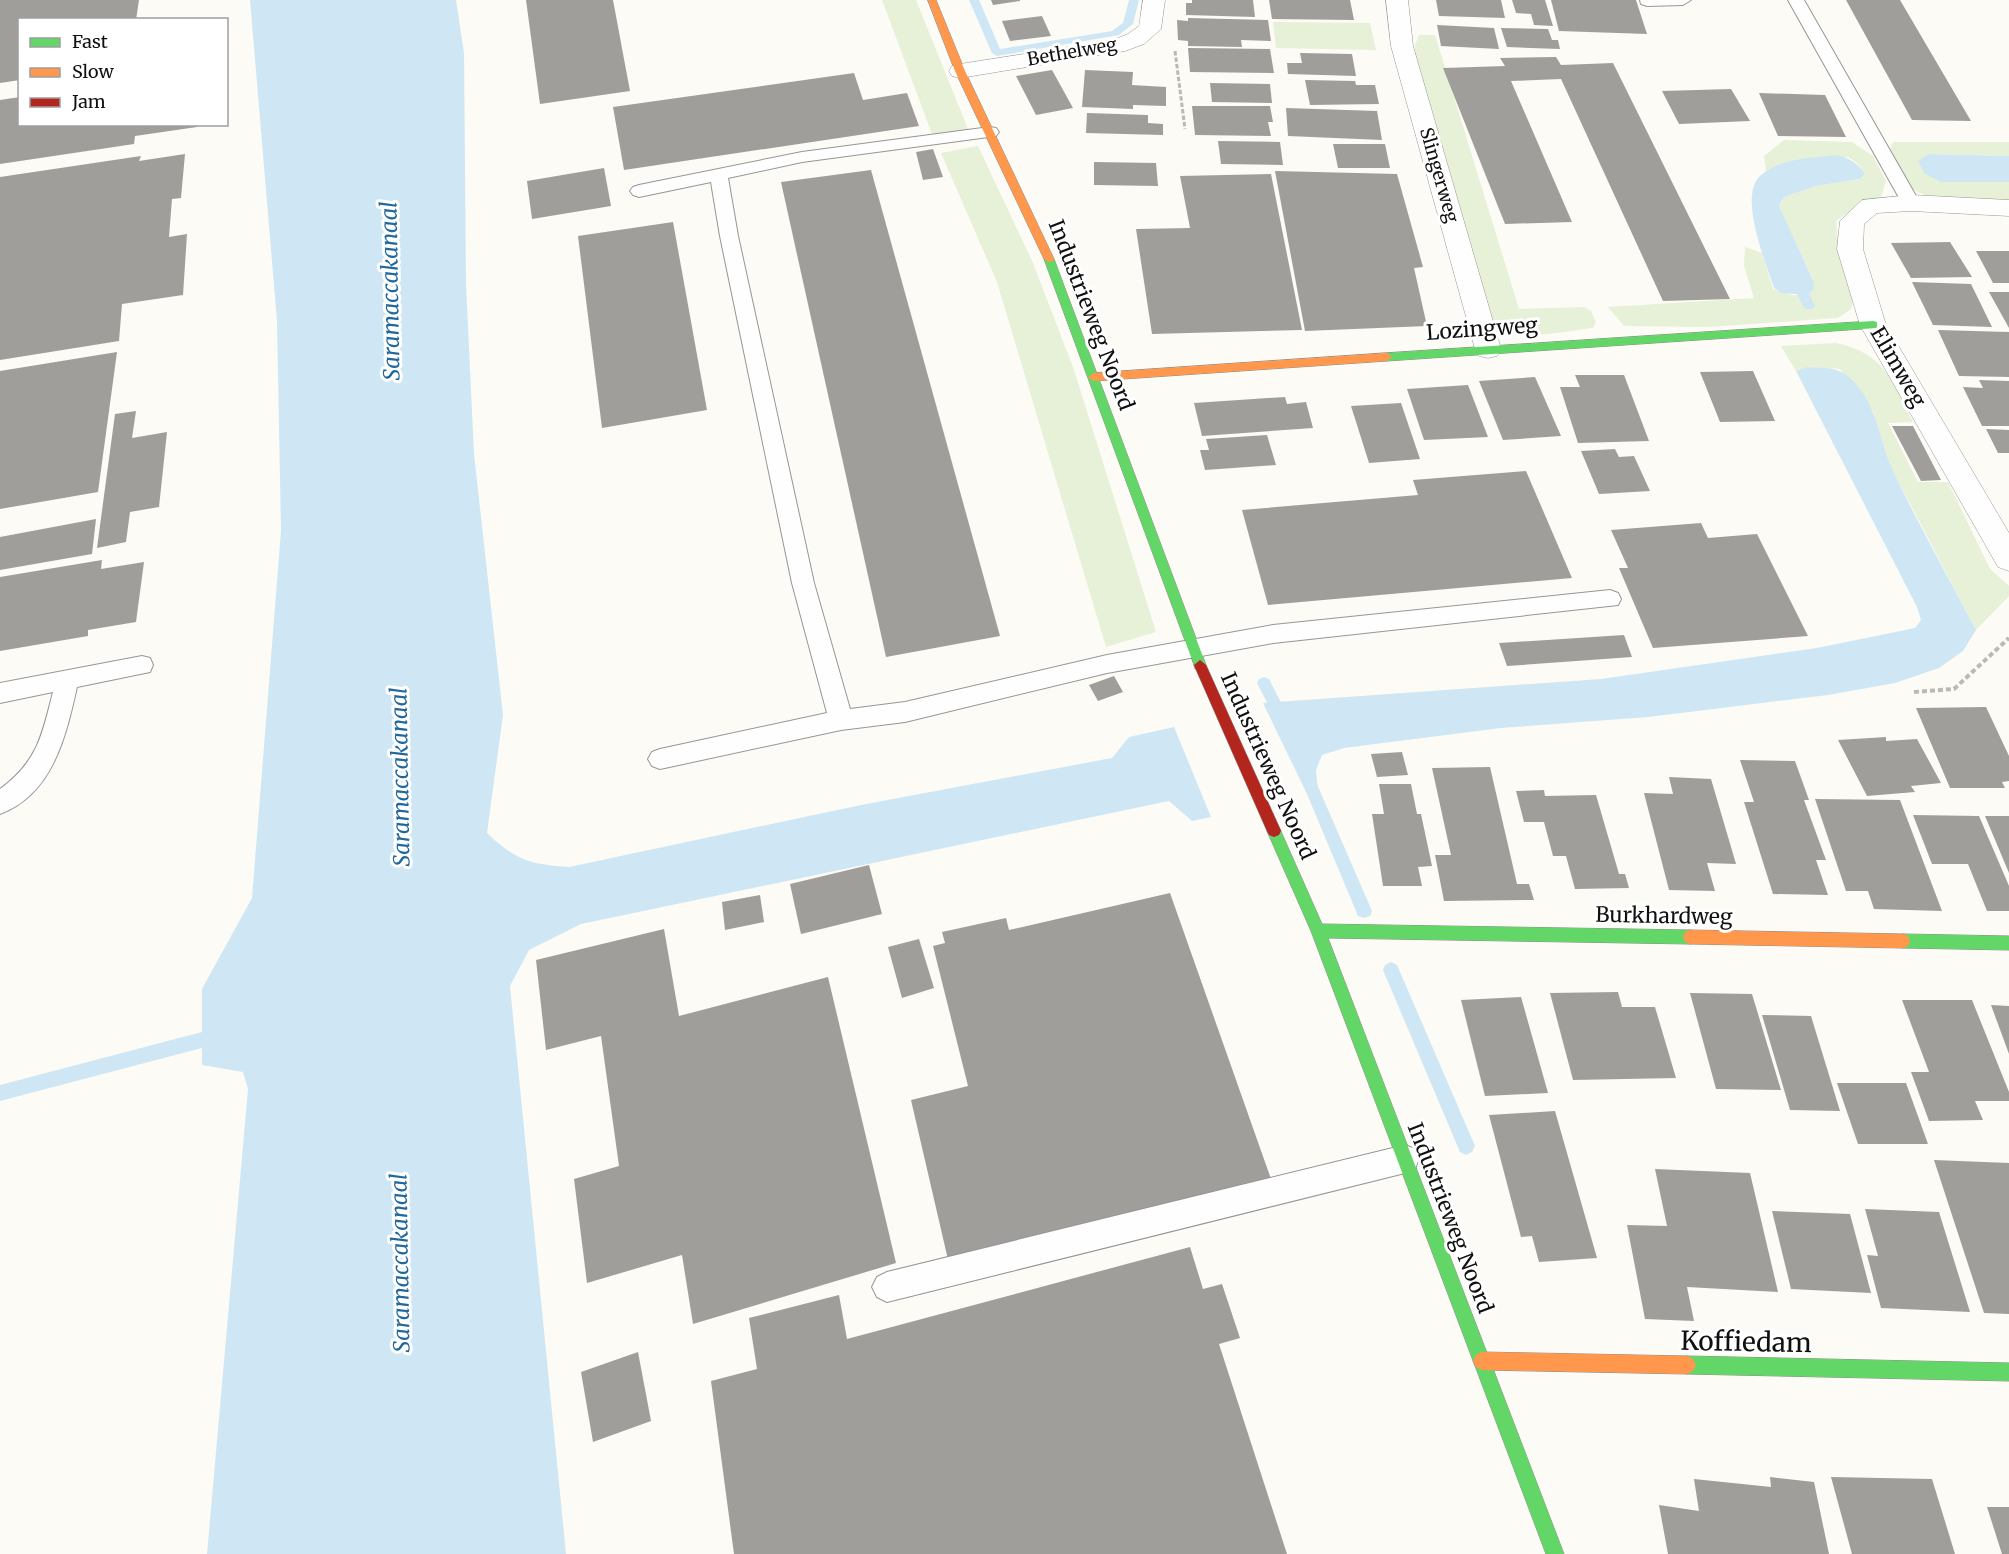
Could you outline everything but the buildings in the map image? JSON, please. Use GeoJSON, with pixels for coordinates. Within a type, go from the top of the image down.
{"type":"FeatureCollection","features":[{"type":"Feature","properties":{"kind":"street","name":"Industrieweg Noord"},"geometry":{"type":"LineString","coordinates":[[932,0],[960,71],[1046,250],[1193,649],[1318,932],[1556,1554]]}},
{"type":"Feature","properties":{"kind":"street"},"geometry":{"type":"LineString","coordinates":[[1150,29],[1154,0]]}},
{"type":"Feature","properties":{"kind":"street","name":"Slingerweg"},"geometry":{"type":"LineString","coordinates":[[1397,0],[1402,46],[1488,349]]}},
{"type":"Feature","properties":{"kind":"street","name":"Bethelweg"},"geometry":{"type":"LineString","coordinates":[[960,71],[1117,46],[1136,39],[1150,29]]}},
{"type":"Feature","properties":{"kind":"street","name":"Elimweg"},"geometry":{"type":"LineString","coordinates":[[2009,208],[1911,203],[1871,206],[1852,221],[1850,249],[1873,325],[2009,559]]}},
{"type":"Feature","properties":{"kind":"street","name":"Lozingweg"},"geometry":{"type":"LineString","coordinates":[[1094,377],[1873,325]]}},
{"type":"Feature","properties":{"kind":"street","name":"Burkhardweg"},"geometry":{"type":"LineString","coordinates":[[1318,932],[2009,943]]}},
{"type":"Feature","properties":{"kind":"street","name":"Koffiedam"},"geometry":{"type":"LineString","coordinates":[[1482,1361],[2009,1372]]}},
{"type":"Feature","properties":{"kind":"lane"},"geometry":{"type":"LineString","coordinates":[[1647,1],[1683,0]]}},
{"type":"Feature","properties":{"kind":"lane"},"geometry":{"type":"LineString","coordinates":[[1796,0],[1911,203]]}},
{"type":"Feature","properties":{"kind":"lane"},"geometry":{"type":"LineString","coordinates":[[639,191],[802,157],[990,132]]}},
{"type":"Feature","properties":{"kind":"lane"},"geometry":{"type":"LineString","coordinates":[[719,175],[729,236],[803,583],[841,720]]}},
{"type":"Feature","properties":{"kind":"lane"},"geometry":{"type":"LineString","coordinates":[[660,759],[841,720],[905,712],[1107,664],[1273,634],[1610,599]]}},
{"type":"Feature","properties":{"kind":"lane"},"geometry":{"type":"LineString","coordinates":[[0,693],[142,665]]}},
{"type":"Feature","properties":{"kind":"lane"},"geometry":{"type":"LineString","coordinates":[[0,803],[21,788],[49,755],[67,680]]}},
{"type":"Feature","properties":{"kind":"lane"},"geometry":{"type":"LineString","coordinates":[[886,1287],[1172,1214],[1405,1159]]}},
{"type":"Feature","properties":{"kind":"path"},"geometry":{"type":"LineString","coordinates":[[1150,29],[1174,49],[1185,129]]}},
{"type":"Feature","properties":{"kind":"path"},"geometry":{"type":"LineString","coordinates":[[1914,692],[1954,689],[2009,638]]}},
{"type":"Feature","properties":{"kind":"green space"},"geometry":{"type":"Polygon","coordinates":[[[882,0],[916,0],[968,129],[932,134],[882,0]]]}},
{"type":"Feature","properties":{"kind":"green space"},"geometry":{"type":"Polygon","coordinates":[[[1273,22],[1370,23],[1376,50],[1276,48],[1273,22]]]}},
{"type":"Feature","properties":{"kind":"green space"},"geometry":{"type":"Polygon","coordinates":[[[1419,35],[1435,35],[1519,309],[1584,307],[1591,311],[1596,322],[1593,328],[1524,335],[1511,333],[1491,321],[1415,56],[1415,45],[1419,35]]]}},
{"type":"Feature","properties":{"kind":"green space"},"geometry":{"type":"Polygon","coordinates":[[[1784,140],[1852,142],[1873,156],[1886,181],[1881,197],[1863,202],[1836,221],[1839,255],[1854,296],[1851,309],[1838,318],[1708,327],[1624,326],[1608,307],[1754,298],[1744,266],[1745,247],[1762,253],[1773,289],[1792,295],[1807,295],[1813,279],[1779,207],[1784,197],[1816,186],[1860,179],[1865,173],[1848,157],[1779,165],[1766,171],[1764,156],[1784,140]]]}},
{"type":"Feature","properties":{"kind":"green space"},"geometry":{"type":"Polygon","coordinates":[[[1893,142],[2009,142],[2009,156],[1930,154],[1941,182],[2009,182],[2009,200],[1943,198],[1919,192],[1911,187],[1899,170],[1890,150],[1893,142]]]}},
{"type":"Feature","properties":{"kind":"green space"},"geometry":{"type":"Polygon","coordinates":[[[978,146],[1033,263],[1074,370],[1156,632],[1106,647],[997,282],[941,153],[978,146]]]}},
{"type":"Feature","properties":{"kind":"green space"},"geometry":{"type":"Polygon","coordinates":[[[1836,343],[1866,354],[1885,371],[1913,422],[1888,423],[1918,482],[1948,482],[1990,569],[2009,586],[2009,596],[1976,630],[1891,467],[1876,427],[1873,412],[1840,369],[1807,367],[1796,371],[1781,346],[1836,343]]]}},
{"type":"Feature","properties":{"kind":"water","name":"Saramaccakanaal"},"geometry":{"type":"Polygon","coordinates":[[[250,0],[456,0],[464,53],[466,284],[474,454],[503,715],[487,833],[497,842],[524,859],[569,867],[861,805],[1112,758],[1129,737],[1174,727],[1211,817],[1192,821],[1169,801],[581,924],[529,950],[510,986],[566,1554],[207,1554],[248,1089],[243,1072],[202,1065],[202,989],[252,898],[281,531],[277,321],[250,0]]]}},
{"type":"Feature","properties":{"kind":"water"},"geometry":{"type":"Polygon","coordinates":[[[1929,154],[2009,156],[2009,182],[1941,182],[1924,173],[1918,161],[1929,154]]]}},
{"type":"Feature","properties":{"kind":"water"},"geometry":{"type":"Polygon","coordinates":[[[1836,155],[1852,161],[1865,173],[1860,179],[1816,186],[1784,197],[1779,206],[1813,280],[1814,289],[1808,295],[1781,293],[1774,288],[1760,247],[1753,214],[1754,186],[1760,176],[1768,170],[1786,162],[1836,155]]]}},
{"type":"Feature","properties":{"kind":"water"},"geometry":{"type":"Polygon","coordinates":[[[1807,367],[1842,372],[1853,381],[1870,406],[1888,458],[1902,489],[1976,630],[1963,651],[1939,668],[1895,683],[1828,695],[1648,717],[1501,728],[1344,748],[1322,755],[1316,770],[1318,790],[1307,794],[1263,703],[1601,679],[1817,648],[1915,628],[1921,620],[1917,607],[1796,371],[1807,367]]]}},
{"type":"Feature","properties":{"kind":"waterway"},"geometry":{"type":"LineString","coordinates":[[974,0],[997,53],[1115,33],[1128,24],[1134,0]]}},
{"type":"Feature","properties":{"kind":"waterway"},"geometry":{"type":"LineString","coordinates":[[1795,277],[1809,306]]}},
{"type":"Feature","properties":{"kind":"waterway"},"geometry":{"type":"LineString","coordinates":[[1264,683],[1283,720]]}},
{"type":"Feature","properties":{"kind":"waterway"},"geometry":{"type":"LineString","coordinates":[[1306,775],[1364,911]]}},
{"type":"Feature","properties":{"kind":"waterway"},"geometry":{"type":"LineString","coordinates":[[1391,970],[1466,1146]]}},
{"type":"Feature","properties":{"kind":"waterway"},"geometry":{"type":"LineString","coordinates":[[0,1093],[221,1035]]}},
{"type":"Feature","properties":{"kind":"traffic: fast"},"geometry":{"type":"LineString","coordinates":[[1049,259],[1200,665]]}},
{"type":"Feature","properties":{"kind":"traffic: fast"},"geometry":{"type":"LineString","coordinates":[[1387,357],[1873,325]]}},
{"type":"Feature","properties":{"kind":"traffic: fast"},"geometry":{"type":"LineString","coordinates":[[1274,831],[1318,931],[1555,1554]]}},
{"type":"Feature","properties":{"kind":"traffic: fast"},"geometry":{"type":"LineString","coordinates":[[1318,931],[1690,937]]}},
{"type":"Feature","properties":{"kind":"traffic: fast"},"geometry":{"type":"LineString","coordinates":[[1903,941],[2009,943]]}},
{"type":"Feature","properties":{"kind":"traffic: fast"},"geometry":{"type":"LineString","coordinates":[[1687,1365],[2009,1372]]}},
{"type":"Feature","properties":{"kind":"traffic: slow"},"geometry":{"type":"LineString","coordinates":[[932,0],[960,71],[1049,259]]}},
{"type":"Feature","properties":{"kind":"traffic: slow"},"geometry":{"type":"LineString","coordinates":[[1094,377],[1387,357]]}},
{"type":"Feature","properties":{"kind":"traffic: slow"},"geometry":{"type":"LineString","coordinates":[[1690,937],[1903,941]]}},
{"type":"Feature","properties":{"kind":"traffic: slow"},"geometry":{"type":"LineString","coordinates":[[1482,1361],[1687,1365]]}},
{"type":"Feature","properties":{"kind":"traffic: jam"},"geometry":{"type":"LineString","coordinates":[[1200,665],[1274,831]]}}]}
